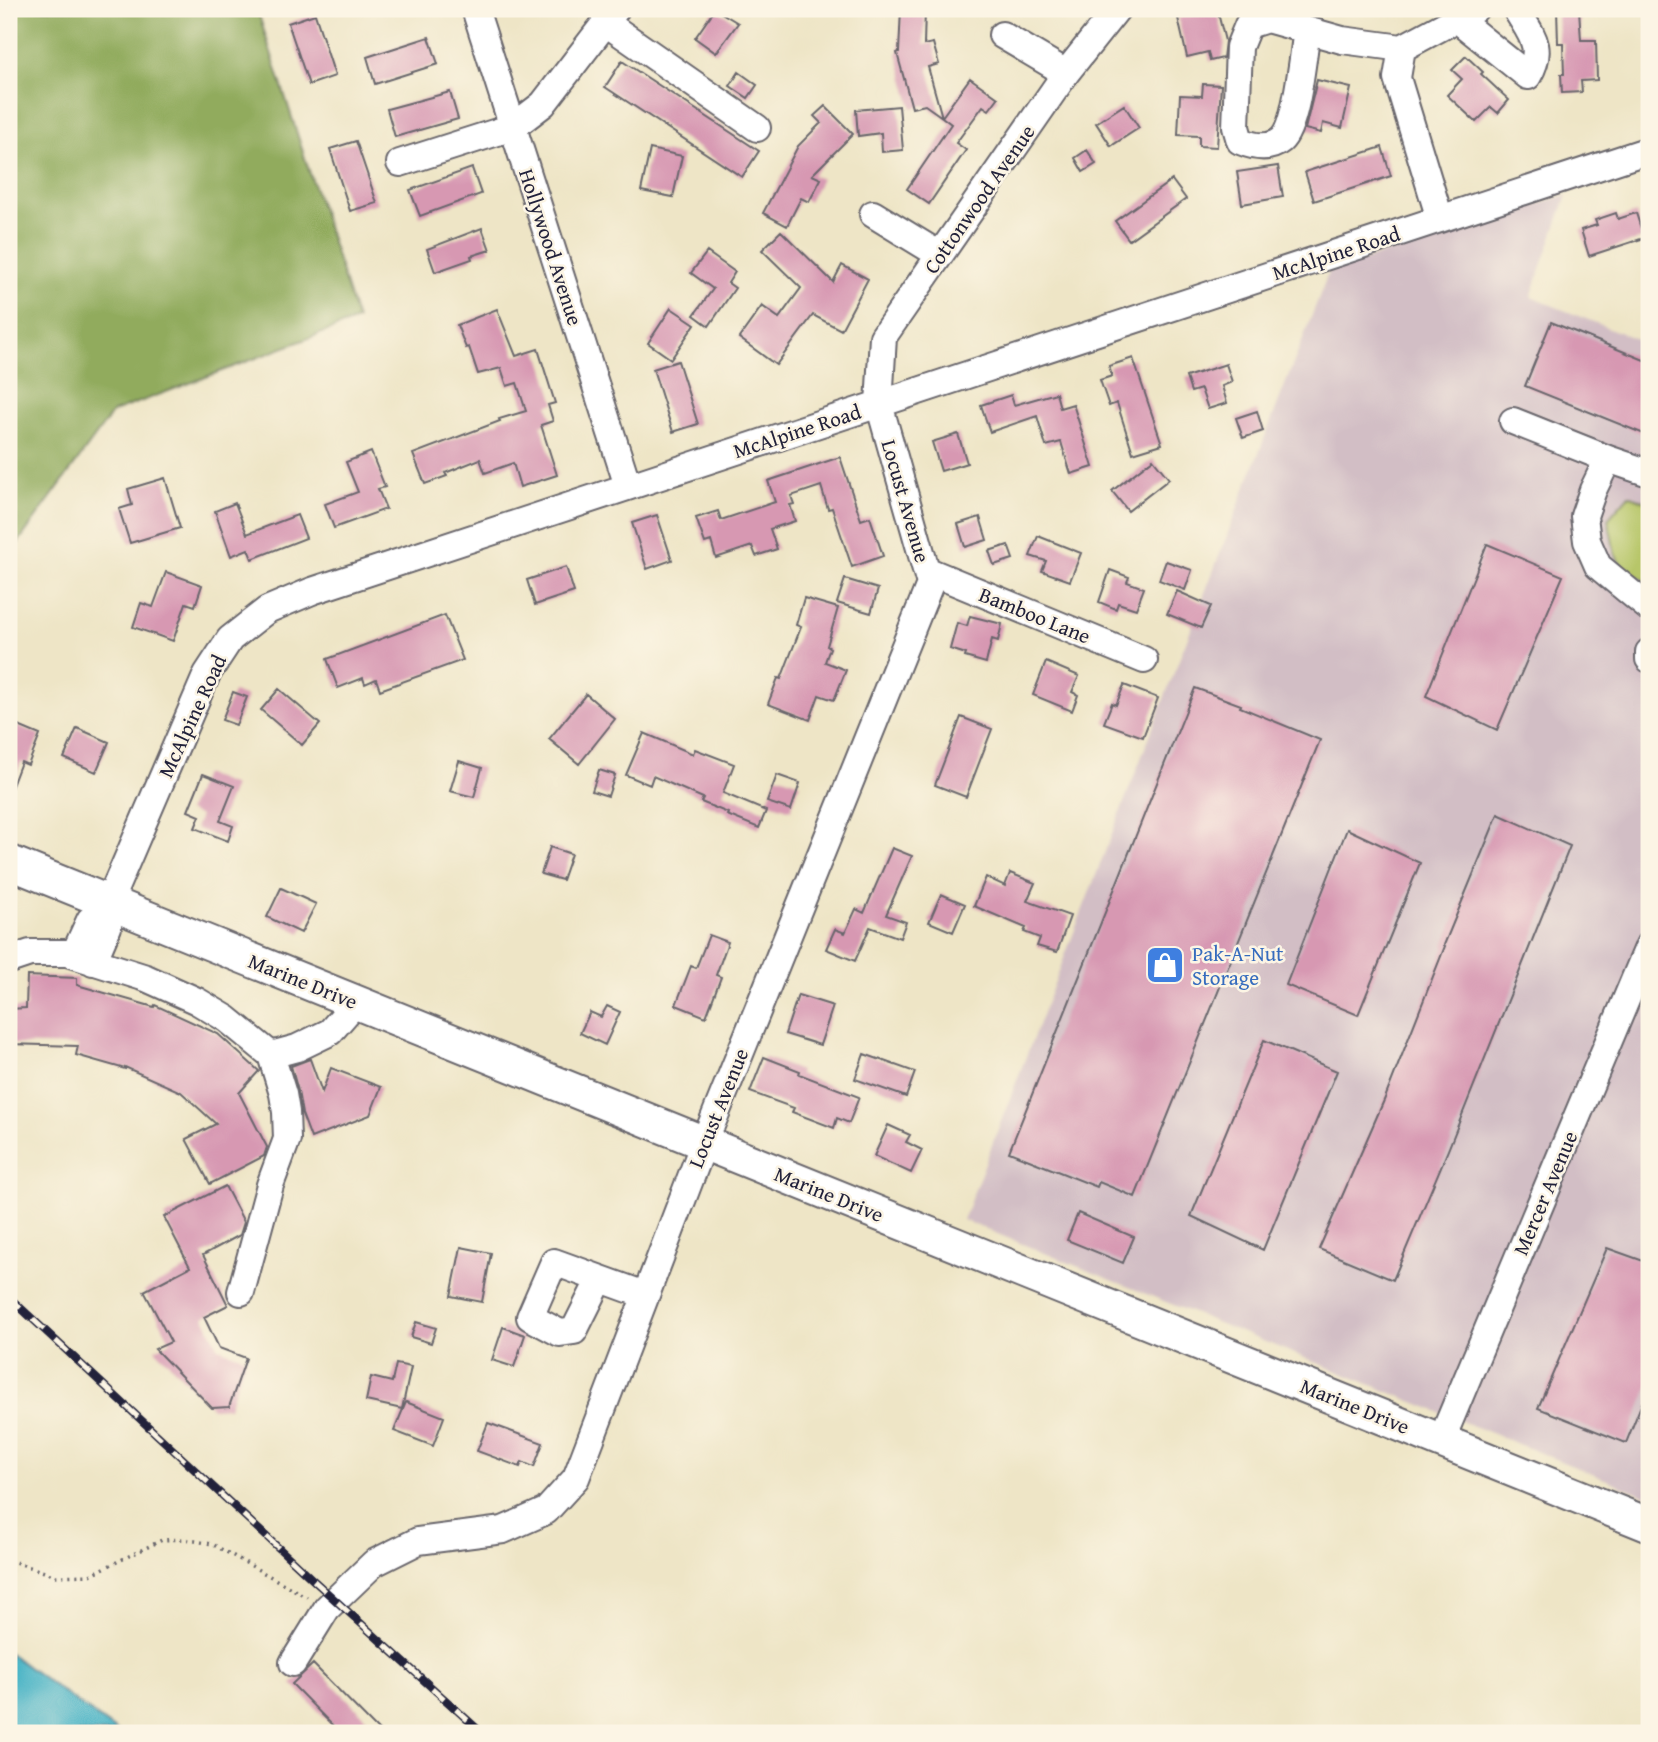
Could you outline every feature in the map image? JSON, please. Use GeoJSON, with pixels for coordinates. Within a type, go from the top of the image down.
{"type":"FeatureCollection","features":[{"type":"Feature","properties":{"kind":"main road","name":"Marine Drive"},"geometry":{"type":"LineString","coordinates":[[9,862],[106,909],[356,1002],[1649,1525]]}},
{"type":"Feature","properties":{"kind":"street","name":"Hollywood Avenue"},"geometry":{"type":"LineString","coordinates":[[475,9],[628,486]]}},
{"type":"Feature","properties":{"kind":"street","name":"Cottonwood Avenue"},"geometry":{"type":"LineString","coordinates":[[879,404],[883,337],[1066,74],[1117,9]]}},
{"type":"Feature","properties":{"kind":"street"},"geometry":{"type":"LineString","coordinates":[[1307,30],[1296,102],[1288,130],[1280,141],[1268,146],[1251,146],[1240,141],[1236,127],[1239,47],[1248,25],[1267,19],[1307,30],[1342,40],[1402,48],[1466,14],[1528,76],[1534,65],[1536,44],[1516,9]]}},
{"type":"Feature","properties":{"kind":"street"},"geometry":{"type":"LineString","coordinates":[[400,163],[513,127],[543,104],[611,16],[757,128]]}},
{"type":"Feature","properties":{"kind":"street"},"geometry":{"type":"LineString","coordinates":[[1003,35],[1066,74]]}},
{"type":"Feature","properties":{"kind":"street"},"geometry":{"type":"LineString","coordinates":[[1402,48],[1398,78],[1440,219]]}},
{"type":"Feature","properties":{"kind":"street","name":"McAlpine Road"},"geometry":{"type":"LineString","coordinates":[[83,958],[90,920],[106,909],[207,674],[230,639],[267,610],[312,591],[1649,150]]}},
{"type":"Feature","properties":{"kind":"street"},"geometry":{"type":"LineString","coordinates":[[873,214],[940,255]]}},
{"type":"Feature","properties":{"kind":"street","name":"Locust Avenue"},"geometry":{"type":"LineString","coordinates":[[293,1663],[327,1608],[374,1563],[418,1541],[503,1530],[546,1511],[576,1478],[704,1143],[930,584],[879,404]]}},
{"type":"Feature","properties":{"kind":"street"},"geometry":{"type":"LineString","coordinates":[[1513,421],[1649,473]]}},
{"type":"Feature","properties":{"kind":"street"},"geometry":{"type":"LineString","coordinates":[[1608,459],[1584,516],[1587,541],[1598,566],[1649,608]]}},
{"type":"Feature","properties":{"kind":"street","name":"Bamboo Lane"},"geometry":{"type":"LineString","coordinates":[[926,570],[1144,660]]}},
{"type":"Feature","properties":{"kind":"street"},"geometry":{"type":"LineString","coordinates":[[1649,652],[1649,659]]}},
{"type":"Feature","properties":{"kind":"street","name":"Mercer Avenue"},"geometry":{"type":"LineString","coordinates":[[1441,1441],[1649,945]]}},
{"type":"Feature","properties":{"kind":"street"},"geometry":{"type":"LineString","coordinates":[[9,960],[30,953],[67,953],[146,978],[197,1001],[227,1019],[271,1055],[283,1094],[287,1139],[270,1185],[241,1292]]}},
{"type":"Feature","properties":{"kind":"street"},"geometry":{"type":"LineString","coordinates":[[271,1055],[297,1048],[330,1032],[356,1002]]}},
{"type":"Feature","properties":{"kind":"street"},"geometry":{"type":"LineString","coordinates":[[600,1279],[645,1295]]}},
{"type":"Feature","properties":{"kind":"path"},"geometry":{"type":"LineString","coordinates":[[9,1560],[56,1576],[90,1575],[162,1541],[184,1539],[212,1544],[327,1608]]}},
{"type":"Feature","properties":{"kind":"shaded area"},"geometry":{"type":"Polygon","coordinates":[[[1567,195],[1531,297],[1649,344],[1649,1497],[963,1220],[1329,271],[1567,195]]]}},
{"type":"Feature","properties":{"kind":"green space"},"geometry":{"type":"Polygon","coordinates":[[[9,9],[257,9],[357,320],[113,412],[9,555],[9,9]]]}},
{"type":"Feature","properties":{"kind":"green space"},"geometry":{"type":"Polygon","coordinates":[[[1629,495],[1649,503],[1649,583],[1622,567],[1615,554],[1608,519],[1629,495]]]}},
{"type":"Feature","properties":{"kind":"water"},"geometry":{"type":"Polygon","coordinates":[[[9,1653],[119,1733],[9,1733],[9,1653]]]}},
{"type":"Feature","properties":{"kind":"building"},"geometry":{"type":"Polygon","coordinates":[[[715,9],[738,23],[716,53],[695,38],[715,9]]]}},
{"type":"Feature","properties":{"kind":"building"},"geometry":{"type":"Polygon","coordinates":[[[901,9],[925,9],[924,45],[933,43],[939,64],[928,67],[942,117],[925,105],[912,108],[897,53],[901,9]]]}},
{"type":"Feature","properties":{"kind":"building"},"geometry":{"type":"Polygon","coordinates":[[[1198,9],[1217,9],[1225,41],[1223,58],[1210,61],[1208,52],[1187,57],[1178,18],[1199,13],[1198,9]]]}},
{"type":"Feature","properties":{"kind":"building"},"geometry":{"type":"Polygon","coordinates":[[[1557,9],[1579,9],[1581,40],[1596,40],[1597,80],[1581,81],[1582,92],[1562,93],[1563,43],[1558,43],[1557,9]]]}},
{"type":"Feature","properties":{"kind":"building"},"geometry":{"type":"Polygon","coordinates":[[[315,14],[335,76],[309,85],[288,23],[315,14]]]}},
{"type":"Feature","properties":{"kind":"building"},"geometry":{"type":"Polygon","coordinates":[[[429,37],[438,64],[375,84],[367,57],[429,37]]]}},
{"type":"Feature","properties":{"kind":"building"},"geometry":{"type":"Polygon","coordinates":[[[1466,56],[1509,100],[1498,113],[1491,107],[1476,122],[1447,95],[1462,79],[1452,70],[1466,56]]]}},
{"type":"Feature","properties":{"kind":"building"},"geometry":{"type":"Polygon","coordinates":[[[622,61],[759,151],[742,177],[605,87],[622,61]]]}},
{"type":"Feature","properties":{"kind":"building"},"geometry":{"type":"Polygon","coordinates":[[[739,72],[757,85],[748,98],[730,86],[739,72]]]}},
{"type":"Feature","properties":{"kind":"building"},"geometry":{"type":"Polygon","coordinates":[[[970,78],[998,98],[989,110],[983,106],[956,143],[966,150],[929,204],[907,189],[951,124],[942,117],[970,78]]]}},
{"type":"Feature","properties":{"kind":"building"},"geometry":{"type":"Polygon","coordinates":[[[1317,80],[1351,88],[1342,128],[1323,123],[1321,133],[1305,129],[1317,80]]]}},
{"type":"Feature","properties":{"kind":"building"},"geometry":{"type":"Polygon","coordinates":[[[1203,84],[1221,85],[1217,147],[1199,146],[1199,136],[1178,135],[1180,95],[1202,96],[1203,84]]]}},
{"type":"Feature","properties":{"kind":"building"},"geometry":{"type":"Polygon","coordinates":[[[450,92],[458,119],[395,137],[387,109],[450,92]]]}},
{"type":"Feature","properties":{"kind":"building"},"geometry":{"type":"Polygon","coordinates":[[[1124,105],[1139,128],[1111,146],[1096,123],[1124,105]]]}},
{"type":"Feature","properties":{"kind":"building"},"geometry":{"type":"Polygon","coordinates":[[[825,106],[853,134],[812,175],[821,179],[809,202],[801,198],[787,226],[763,213],[798,146],[821,123],[814,116],[825,106]]]}},
{"type":"Feature","properties":{"kind":"building"},"geometry":{"type":"Polygon","coordinates":[[[899,106],[903,150],[882,152],[881,133],[858,136],[856,110],[899,106]]]}},
{"type":"Feature","properties":{"kind":"building"},"geometry":{"type":"Polygon","coordinates":[[[356,141],[377,203],[350,211],[330,149],[356,141]]]}},
{"type":"Feature","properties":{"kind":"building"},"geometry":{"type":"Polygon","coordinates":[[[1382,147],[1391,176],[1314,201],[1305,172],[1382,147]]]}},
{"type":"Feature","properties":{"kind":"building"},"geometry":{"type":"Polygon","coordinates":[[[650,149],[682,156],[673,197],[641,191],[650,149]]]}},
{"type":"Feature","properties":{"kind":"building"},"geometry":{"type":"Polygon","coordinates":[[[1087,150],[1096,164],[1083,172],[1075,158],[1087,150]]]}},
{"type":"Feature","properties":{"kind":"building"},"geometry":{"type":"Polygon","coordinates":[[[1278,166],[1283,197],[1242,204],[1237,172],[1278,166]]]}},
{"type":"Feature","properties":{"kind":"building"},"geometry":{"type":"Polygon","coordinates":[[[472,168],[481,194],[420,216],[410,190],[472,168]]]}},
{"type":"Feature","properties":{"kind":"building"},"geometry":{"type":"Polygon","coordinates":[[[1172,180],[1186,199],[1129,240],[1115,221],[1172,180]]]}},
{"type":"Feature","properties":{"kind":"building"},"geometry":{"type":"Polygon","coordinates":[[[1616,213],[1618,219],[1636,213],[1644,238],[1589,256],[1581,230],[1597,225],[1595,220],[1616,213]]]}},
{"type":"Feature","properties":{"kind":"building"},"geometry":{"type":"Polygon","coordinates":[[[482,228],[490,250],[435,272],[427,249],[482,228]]]}},
{"type":"Feature","properties":{"kind":"building"},"geometry":{"type":"Polygon","coordinates":[[[781,231],[833,282],[842,265],[868,279],[841,330],[813,315],[776,365],[739,338],[762,306],[779,318],[801,288],[762,250],[781,231]]]}},
{"type":"Feature","properties":{"kind":"building"},"geometry":{"type":"Polygon","coordinates":[[[707,252],[735,272],[728,283],[735,288],[709,326],[694,315],[713,289],[691,273],[707,252]]]}},
{"type":"Feature","properties":{"kind":"building"},"geometry":{"type":"Polygon","coordinates":[[[671,308],[695,324],[671,359],[648,343],[671,308]]]}},
{"type":"Feature","properties":{"kind":"building"},"geometry":{"type":"Polygon","coordinates":[[[497,309],[516,356],[538,349],[555,403],[548,405],[553,421],[541,425],[557,475],[520,487],[513,463],[485,473],[480,459],[425,484],[413,454],[500,421],[499,419],[526,411],[517,383],[507,386],[501,368],[478,374],[469,347],[466,348],[457,325],[497,309]]]}},
{"type":"Feature","properties":{"kind":"building"},"geometry":{"type":"Polygon","coordinates":[[[1551,322],[1649,362],[1649,436],[1525,386],[1551,322]]]}},
{"type":"Feature","properties":{"kind":"building"},"geometry":{"type":"Polygon","coordinates":[[[1133,358],[1162,444],[1133,453],[1117,403],[1109,406],[1100,380],[1112,376],[1109,366],[1133,358]]]}},
{"type":"Feature","properties":{"kind":"building"},"geometry":{"type":"Polygon","coordinates":[[[678,361],[698,424],[673,432],[653,369],[678,361]]]}},
{"type":"Feature","properties":{"kind":"building"},"geometry":{"type":"Polygon","coordinates":[[[1226,364],[1232,382],[1222,386],[1227,403],[1208,409],[1201,389],[1191,392],[1186,377],[1226,364]]]}},
{"type":"Feature","properties":{"kind":"building"},"geometry":{"type":"Polygon","coordinates":[[[1056,393],[1060,408],[1073,404],[1093,467],[1071,474],[1061,442],[1046,446],[1037,416],[990,432],[981,405],[1011,395],[1014,405],[1056,393]]]}},
{"type":"Feature","properties":{"kind":"building"},"geometry":{"type":"Polygon","coordinates":[[[1257,411],[1263,431],[1243,438],[1236,418],[1257,411]]]}},
{"type":"Feature","properties":{"kind":"building"},"geometry":{"type":"Polygon","coordinates":[[[958,434],[967,463],[941,471],[932,442],[958,434]]]}},
{"type":"Feature","properties":{"kind":"building"},"geometry":{"type":"Polygon","coordinates":[[[371,452],[385,487],[378,489],[386,509],[334,528],[325,504],[358,492],[346,462],[371,452]]]}},
{"type":"Feature","properties":{"kind":"building"},"geometry":{"type":"Polygon","coordinates":[[[840,457],[861,520],[870,517],[883,556],[852,567],[832,508],[828,509],[821,486],[791,496],[794,504],[790,505],[795,521],[770,529],[777,549],[756,556],[752,546],[716,558],[711,541],[705,543],[696,518],[718,511],[721,520],[775,502],[768,481],[840,457]]]}},
{"type":"Feature","properties":{"kind":"building"},"geometry":{"type":"Polygon","coordinates":[[[1153,459],[1169,479],[1128,511],[1112,491],[1153,459]]]}},
{"type":"Feature","properties":{"kind":"building"},"geometry":{"type":"Polygon","coordinates":[[[165,478],[180,528],[130,543],[119,509],[132,505],[128,489],[165,478]]]}},
{"type":"Feature","properties":{"kind":"building"},"geometry":{"type":"Polygon","coordinates":[[[235,503],[247,534],[297,515],[306,538],[252,559],[248,549],[231,556],[215,511],[235,503]]]}},
{"type":"Feature","properties":{"kind":"building"},"geometry":{"type":"Polygon","coordinates":[[[657,515],[672,560],[647,569],[632,523],[657,515]]]}},
{"type":"Feature","properties":{"kind":"building"},"geometry":{"type":"Polygon","coordinates":[[[980,517],[987,540],[965,547],[958,524],[980,517]]]}},
{"type":"Feature","properties":{"kind":"building"},"geometry":{"type":"Polygon","coordinates":[[[1038,536],[1081,553],[1070,581],[1042,571],[1046,561],[1030,556],[1038,536]]]}},
{"type":"Feature","properties":{"kind":"building"},"geometry":{"type":"Polygon","coordinates":[[[1487,544],[1563,576],[1497,730],[1426,696],[1487,544]]]}},
{"type":"Feature","properties":{"kind":"building"},"geometry":{"type":"Polygon","coordinates":[[[1008,545],[1013,559],[994,565],[989,551],[1008,545]]]}},
{"type":"Feature","properties":{"kind":"building"},"geometry":{"type":"Polygon","coordinates":[[[1166,561],[1192,570],[1185,590],[1159,580],[1166,561]]]}},
{"type":"Feature","properties":{"kind":"building"},"geometry":{"type":"Polygon","coordinates":[[[566,567],[574,592],[535,605],[527,580],[566,567]]]}},
{"type":"Feature","properties":{"kind":"building"},"geometry":{"type":"Polygon","coordinates":[[[1110,570],[1129,577],[1127,582],[1144,588],[1136,609],[1118,603],[1116,609],[1099,602],[1110,570]]]}},
{"type":"Feature","properties":{"kind":"building"},"geometry":{"type":"Polygon","coordinates":[[[166,572],[202,585],[195,606],[186,603],[173,641],[133,627],[141,603],[153,607],[166,572]]]}},
{"type":"Feature","properties":{"kind":"building"},"geometry":{"type":"Polygon","coordinates":[[[845,579],[878,589],[871,613],[837,603],[845,579]]]}},
{"type":"Feature","properties":{"kind":"building"},"geometry":{"type":"Polygon","coordinates":[[[1177,591],[1211,606],[1201,628],[1167,614],[1177,591]]]}},
{"type":"Feature","properties":{"kind":"building"},"geometry":{"type":"Polygon","coordinates":[[[804,598],[838,608],[825,662],[846,670],[834,700],[819,695],[810,720],[768,704],[778,678],[781,679],[801,627],[796,625],[804,598]]]}},
{"type":"Feature","properties":{"kind":"building"},"geometry":{"type":"Polygon","coordinates":[[[445,615],[463,660],[380,690],[376,679],[365,684],[363,678],[338,688],[327,659],[445,615]]]}},
{"type":"Feature","properties":{"kind":"building"},"geometry":{"type":"Polygon","coordinates":[[[970,616],[1002,624],[998,641],[992,639],[986,663],[950,649],[957,623],[967,626],[970,616]]]}},
{"type":"Feature","properties":{"kind":"building"},"geometry":{"type":"Polygon","coordinates":[[[1046,662],[1079,676],[1072,692],[1078,695],[1072,711],[1033,695],[1046,662]]]}},
{"type":"Feature","properties":{"kind":"building"},"geometry":{"type":"Polygon","coordinates":[[[1124,685],[1158,698],[1143,737],[1104,723],[1112,703],[1116,705],[1124,685]]]}},
{"type":"Feature","properties":{"kind":"building"},"geometry":{"type":"Polygon","coordinates":[[[1195,688],[1320,740],[1135,1197],[1099,1182],[1097,1187],[1009,1152],[1195,688]]]}},
{"type":"Feature","properties":{"kind":"building"},"geometry":{"type":"Polygon","coordinates":[[[279,689],[320,724],[302,745],[261,710],[279,689]]]}},
{"type":"Feature","properties":{"kind":"building"},"geometry":{"type":"Polygon","coordinates":[[[233,692],[247,697],[236,725],[222,720],[233,692]]]}},
{"type":"Feature","properties":{"kind":"building"},"geometry":{"type":"Polygon","coordinates":[[[586,694],[615,719],[579,764],[549,739],[586,694]]]}},
{"type":"Feature","properties":{"kind":"building"},"geometry":{"type":"Polygon","coordinates":[[[961,717],[992,729],[966,797],[935,785],[961,717]]]}},
{"type":"Feature","properties":{"kind":"building"},"geometry":{"type":"Polygon","coordinates":[[[9,722],[40,735],[28,765],[21,762],[10,791],[9,722]]]}},
{"type":"Feature","properties":{"kind":"building"},"geometry":{"type":"Polygon","coordinates":[[[77,728],[109,742],[96,772],[64,758],[77,728]]]}},
{"type":"Feature","properties":{"kind":"building"},"geometry":{"type":"Polygon","coordinates":[[[644,733],[693,754],[695,749],[734,764],[723,793],[766,811],[759,828],[727,815],[728,813],[701,802],[703,798],[653,776],[650,785],[626,775],[644,733]]]}},
{"type":"Feature","properties":{"kind":"building"},"geometry":{"type":"Polygon","coordinates":[[[459,761],[482,768],[474,797],[450,791],[459,761]]]}},
{"type":"Feature","properties":{"kind":"building"},"geometry":{"type":"Polygon","coordinates":[[[599,770],[615,775],[608,796],[592,791],[599,770]]]}},
{"type":"Feature","properties":{"kind":"building"},"geometry":{"type":"Polygon","coordinates":[[[203,774],[234,786],[220,821],[233,826],[228,841],[195,828],[200,816],[188,811],[203,774]]]}},
{"type":"Feature","properties":{"kind":"building"},"geometry":{"type":"Polygon","coordinates":[[[777,775],[800,783],[791,810],[767,802],[777,775]]]}},
{"type":"Feature","properties":{"kind":"building"},"geometry":{"type":"Polygon","coordinates":[[[1498,814],[1570,846],[1393,1280],[1319,1249],[1385,1098],[1498,814]]]}},
{"type":"Feature","properties":{"kind":"building"},"geometry":{"type":"Polygon","coordinates":[[[1347,829],[1420,863],[1358,1015],[1286,985],[1347,829]]]}},
{"type":"Feature","properties":{"kind":"building"},"geometry":{"type":"Polygon","coordinates":[[[550,847],[571,854],[562,880],[541,874],[550,847]]]}},
{"type":"Feature","properties":{"kind":"building"},"geometry":{"type":"Polygon","coordinates":[[[892,848],[912,856],[886,915],[906,922],[900,938],[870,927],[855,961],[826,949],[835,929],[845,933],[856,909],[864,913],[892,848]]]}},
{"type":"Feature","properties":{"kind":"building"},"geometry":{"type":"Polygon","coordinates":[[[1010,873],[1035,883],[1027,901],[1070,916],[1057,952],[1037,946],[1040,938],[1024,932],[1026,928],[974,906],[986,877],[1005,886],[1010,873]]]}},
{"type":"Feature","properties":{"kind":"building"},"geometry":{"type":"Polygon","coordinates":[[[281,888],[316,904],[301,933],[267,917],[281,888]]]}},
{"type":"Feature","properties":{"kind":"building"},"geometry":{"type":"Polygon","coordinates":[[[941,894],[965,904],[953,932],[929,922],[941,894]]]}},
{"type":"Feature","properties":{"kind":"building"},"geometry":{"type":"Polygon","coordinates":[[[709,935],[728,942],[716,975],[721,977],[706,1017],[676,1005],[691,966],[696,968],[709,935]]]}},
{"type":"Feature","properties":{"kind":"building"},"geometry":{"type":"Polygon","coordinates":[[[27,976],[77,978],[77,985],[154,1007],[155,1005],[218,1034],[259,1071],[239,1093],[267,1147],[264,1156],[210,1184],[186,1139],[216,1124],[181,1092],[125,1067],[76,1055],[78,1046],[9,1044],[9,1009],[26,1008],[27,976]]]}},
{"type":"Feature","properties":{"kind":"building"},"geometry":{"type":"Polygon","coordinates":[[[798,995],[833,1006],[820,1045],[785,1034],[798,995]]]}},
{"type":"Feature","properties":{"kind":"building"},"geometry":{"type":"Polygon","coordinates":[[[607,1006],[620,1012],[605,1045],[580,1033],[590,1012],[601,1017],[607,1006]]]}},
{"type":"Feature","properties":{"kind":"building"},"geometry":{"type":"Polygon","coordinates":[[[1264,1040],[1337,1071],[1263,1250],[1191,1216],[1264,1040]]]}},
{"type":"Feature","properties":{"kind":"building"},"geometry":{"type":"Polygon","coordinates":[[[864,1054],[915,1072],[906,1097],[855,1079],[864,1054]]]}},
{"type":"Feature","properties":{"kind":"building"},"geometry":{"type":"Polygon","coordinates":[[[764,1057],[859,1097],[849,1123],[837,1118],[834,1128],[792,1112],[794,1108],[750,1092],[764,1057]]]}},
{"type":"Feature","properties":{"kind":"building"},"geometry":{"type":"Polygon","coordinates":[[[310,1059],[322,1092],[331,1068],[381,1087],[370,1115],[311,1138],[302,1114],[291,1066],[310,1059]]]}},
{"type":"Feature","properties":{"kind":"building"},"geometry":{"type":"Polygon","coordinates":[[[888,1125],[910,1135],[906,1142],[922,1150],[911,1173],[874,1156],[888,1125]]]}},
{"type":"Feature","properties":{"kind":"building"},"geometry":{"type":"Polygon","coordinates":[[[225,1186],[244,1222],[240,1235],[203,1255],[228,1305],[204,1317],[219,1348],[246,1358],[229,1407],[212,1408],[155,1349],[171,1342],[144,1291],[190,1267],[164,1217],[225,1186]]]}},
{"type":"Feature","properties":{"kind":"building"},"geometry":{"type":"Polygon","coordinates":[[[1078,1213],[1134,1237],[1123,1263],[1067,1240],[1078,1213]]]}},
{"type":"Feature","properties":{"kind":"building"},"geometry":{"type":"Polygon","coordinates":[[[461,1247],[491,1253],[482,1302],[451,1296],[461,1247]]]}},
{"type":"Feature","properties":{"kind":"building"},"geometry":{"type":"Polygon","coordinates":[[[1607,1248],[1649,1263],[1649,1385],[1626,1443],[1538,1408],[1607,1248]]]}},
{"type":"Feature","properties":{"kind":"building"},"geometry":{"type":"Polygon","coordinates":[[[416,1322],[436,1328],[431,1343],[411,1337],[416,1322]]]}},
{"type":"Feature","properties":{"kind":"building"},"geometry":{"type":"Polygon","coordinates":[[[503,1327],[525,1335],[514,1367],[492,1360],[503,1327]]]}},
{"type":"Feature","properties":{"kind":"building"},"geometry":{"type":"Polygon","coordinates":[[[396,1364],[411,1367],[402,1409],[366,1401],[371,1377],[392,1382],[396,1364]]]}},
{"type":"Feature","properties":{"kind":"building"},"geometry":{"type":"Polygon","coordinates":[[[406,1402],[444,1417],[433,1446],[394,1431],[406,1402]]]}},
{"type":"Feature","properties":{"kind":"building"},"geometry":{"type":"Polygon","coordinates":[[[488,1423],[543,1443],[534,1467],[522,1462],[520,1467],[477,1451],[488,1423]]]}},
{"type":"Feature","properties":{"kind":"building"},"geometry":{"type":"Polygon","coordinates":[[[313,1664],[381,1733],[340,1733],[292,1684],[313,1664]]]}},
{"type":"Feature","properties":{"kind":"railway"},"geometry":{"type":"LineString","coordinates":[[9,1297],[482,1733]]}},
{"type":"Feature","properties":{"kind":"place","name":"Pak-A-Nut Storage"},"geometry":{"type":"Point","coordinates":[1165,965]}}]}
